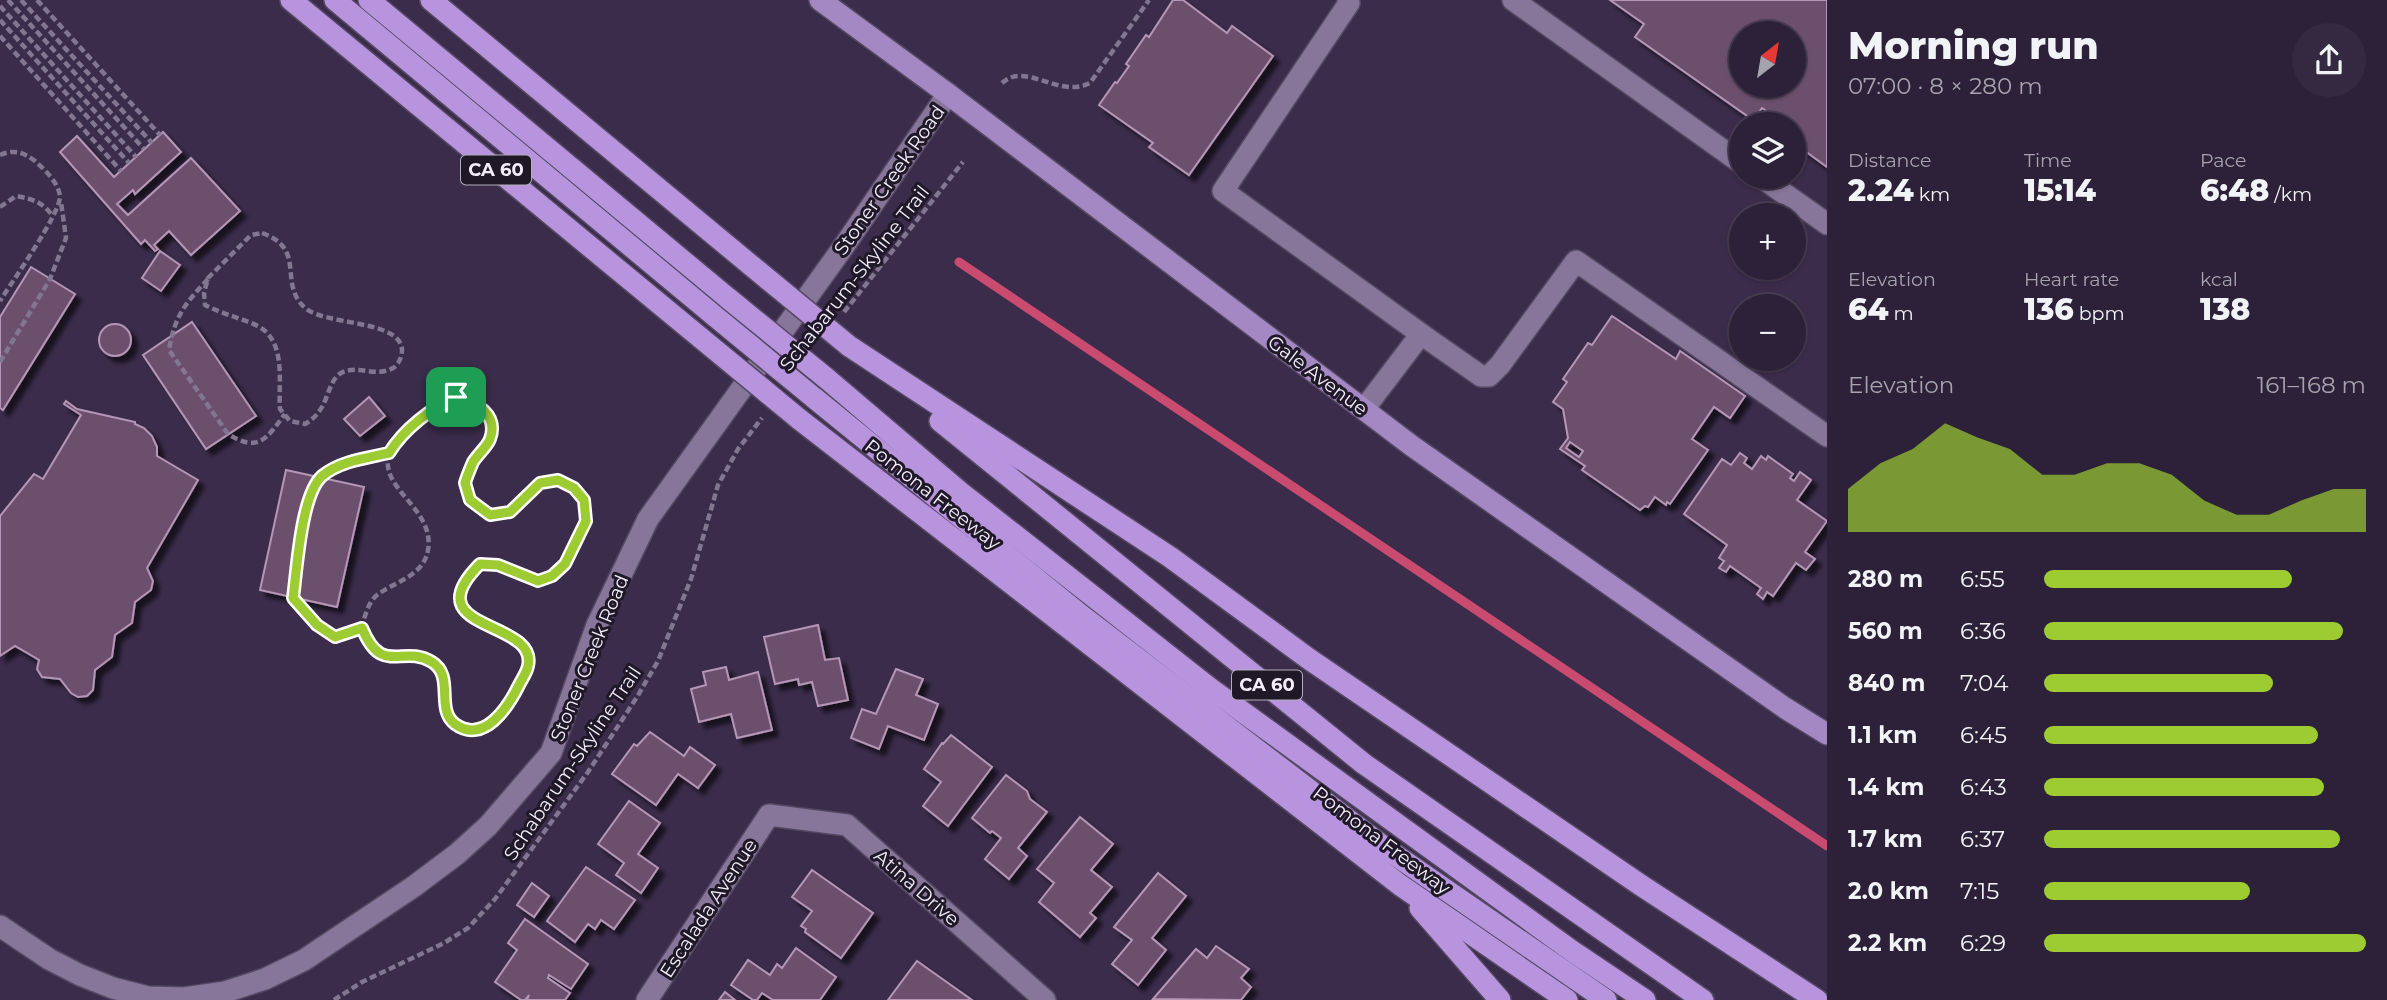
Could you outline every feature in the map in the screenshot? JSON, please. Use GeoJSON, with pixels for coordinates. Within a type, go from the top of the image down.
{"type":"FeatureCollection","features":[{"type":"Feature","properties":{"kind":"highway","name":"Pomona Freeway"},"geometry":{"type":"LineString","coordinates":[[291,0],[799,419],[1400,885],[1567,1000]]}},
{"type":"Feature","properties":{"kind":"highway"},"geometry":{"type":"LineString","coordinates":[[335,0],[717,318],[1077,612],[1388,850],[1606,1000]]}},
{"type":"Feature","properties":{"kind":"highway"},"geometry":{"type":"LineString","coordinates":[[369,0],[826,377],[960,492],[1211,690],[1572,951],[1645,1000]]}},
{"type":"Feature","properties":{"kind":"highway","name":"CA 60"},"geometry":{"type":"LineString","coordinates":[[431,0],[849,346],[1364,764],[1703,1000]]}},
{"type":"Feature","properties":{"kind":"highway"},"geometry":{"type":"LineString","coordinates":[[849,346],[1170,557],[1309,659],[1642,886],[1817,1000]]}},
{"type":"Feature","properties":{"kind":"highway"},"geometry":{"type":"LineString","coordinates":[[1400,885],[1500,1000]]}},
{"type":"Feature","properties":{"kind":"main road","name":"Gale Avenue"},"geometry":{"type":"LineString","coordinates":[[820,0],[1412,446],[1773,700],[1827,734]]}},
{"type":"Feature","properties":{"kind":"street"},"geometry":{"type":"LineString","coordinates":[[1348,0],[1349,3],[1223,191],[1481,376],[1489,376],[1500,365],[1576,261],[1827,436]]}},
{"type":"Feature","properties":{"kind":"street"},"geometry":{"type":"LineString","coordinates":[[1513,0],[1729,154]]}},
{"type":"Feature","properties":{"kind":"street","name":"Stoner Creek Road"},"geometry":{"type":"LineString","coordinates":[[0,926],[49,960],[91,980],[148,997],[184,999],[225,992],[265,979],[304,960],[457,854],[488,826],[551,753],[597,625],[648,519],[844,246],[948,94]]}},
{"type":"Feature","properties":{"kind":"street"},"geometry":{"type":"LineString","coordinates":[[1778,189],[1827,224]]}},
{"type":"Feature","properties":{"kind":"street"},"geometry":{"type":"LineString","coordinates":[[1364,409],[1421,334]]}},
{"type":"Feature","properties":{"kind":"street","name":"Escalada Avenue"},"geometry":{"type":"LineString","coordinates":[[647,1000],[769,816]]}},
{"type":"Feature","properties":{"kind":"street","name":"Atina Drive"},"geometry":{"type":"LineString","coordinates":[[769,816],[847,825],[1045,1000]]}},
{"type":"Feature","properties":{"kind":"path"},"geometry":{"type":"LineString","coordinates":[[8,0],[144,149]]}},
{"type":"Feature","properties":{"kind":"path"},"geometry":{"type":"LineString","coordinates":[[21,0],[152,143]]}},
{"type":"Feature","properties":{"kind":"path"},"geometry":{"type":"LineString","coordinates":[[37,0],[160,135]]}},
{"type":"Feature","properties":{"kind":"path"},"geometry":{"type":"LineString","coordinates":[[1002,83],[1009,76],[1020,74],[1065,88],[1079,88],[1090,83],[1149,0]]}},
{"type":"Feature","properties":{"kind":"path"},"geometry":{"type":"LineString","coordinates":[[0,6],[136,156]]}},
{"type":"Feature","properties":{"kind":"path"},"geometry":{"type":"LineString","coordinates":[[0,20],[129,163]]}},
{"type":"Feature","properties":{"kind":"path"},"geometry":{"type":"LineString","coordinates":[[0,36],[121,171]]}},
{"type":"Feature","properties":{"kind":"path"},"geometry":{"type":"LineString","coordinates":[[0,155],[18,151],[44,169],[58,187],[66,238],[50,279],[0,362]]}},
{"type":"Feature","properties":{"kind":"path","name":"Schabarum-Skyline Trail"},"geometry":{"type":"LineString","coordinates":[[839,318],[963,162]]}},
{"type":"Feature","properties":{"kind":"path"},"geometry":{"type":"LineString","coordinates":[[0,207],[16,196],[33,199],[44,205],[53,216]]}},
{"type":"Feature","properties":{"kind":"path"},"geometry":{"type":"LineString","coordinates":[[0,301],[53,216],[60,199]]}},
{"type":"Feature","properties":{"kind":"path"},"geometry":{"type":"LineString","coordinates":[[208,278],[204,293],[205,305],[258,327],[269,335],[277,352],[280,409],[285,415],[290,421],[305,424],[317,417],[338,375],[349,370],[383,373],[396,366],[402,356],[402,345],[397,337],[386,331],[318,315],[305,308],[295,295],[289,254],[275,238],[262,233],[251,235],[208,278],[183,306],[169,350],[228,434],[241,443],[254,444],[267,438],[285,415]]}},
{"type":"Feature","properties":{"kind":"path"},"geometry":{"type":"LineString","coordinates":[[456,397],[472,400],[486,412],[491,424],[490,439],[474,461],[465,483],[470,500],[490,515],[510,512],[540,483],[558,480],[574,488],[584,500],[586,521],[565,564],[552,576],[538,581],[498,565],[480,564],[468,576],[462,591],[462,605],[471,618],[508,633],[521,642],[528,654],[528,666],[509,705],[495,721],[480,728],[466,729],[454,723],[446,712],[445,679],[434,663],[417,656],[398,658],[381,654],[368,644],[362,628],[368,608],[377,595],[409,577],[420,566],[428,552],[428,536],[418,514],[393,483],[387,468],[389,453],[398,438],[441,404],[456,397]]}},
{"type":"Feature","properties":{"kind":"path","name":"Schabarum-Skyline Trail"},"geometry":{"type":"LineString","coordinates":[[334,1000],[362,982],[444,943],[468,928],[495,899],[587,772],[658,661],[691,579],[718,485],[738,449],[764,416]]}},
{"type":"Feature","properties":{"kind":"path"},"geometry":{"type":"LineString","coordinates":[[362,628],[335,637],[317,625],[293,598],[306,506],[320,478],[335,468],[389,453]]}},
{"type":"Feature","properties":{"kind":"building"},"geometry":{"type":"Polygon","coordinates":[[[1173,0],[1183,0],[1227,33],[1232,26],[1273,56],[1189,175],[1149,147],[1153,143],[1099,105],[1173,0]]]}},
{"type":"Feature","properties":{"kind":"building"},"geometry":{"type":"Polygon","coordinates":[[[1610,0],[1827,0],[1827,167],[1806,152],[1806,112],[1768,112],[1762,108],[1759,112],[1742,112],[1635,37],[1644,24],[1610,0]]]}},
{"type":"Feature","properties":{"kind":"building"},"geometry":{"type":"Polygon","coordinates":[[[163,132],[181,152],[135,194],[133,190],[117,204],[128,215],[191,158],[240,211],[191,255],[169,231],[154,245],[158,249],[155,251],[145,240],[141,244],[60,152],[77,136],[114,177],[163,132]]]}},
{"type":"Feature","properties":{"kind":"building"},"geometry":{"type":"Polygon","coordinates":[[[160,251],[180,265],[161,291],[142,278],[160,251]]]}},
{"type":"Feature","properties":{"kind":"building"},"geometry":{"type":"Polygon","coordinates":[[[31,267],[75,294],[3,410],[0,408],[0,317],[31,267]]]}},
{"type":"Feature","properties":{"kind":"building"},"geometry":{"type":"Polygon","coordinates":[[[1612,316],[1676,359],[1680,351],[1745,396],[1730,418],[1714,407],[1692,439],[1708,450],[1670,504],[1667,502],[1666,505],[1655,497],[1648,507],[1640,510],[1582,470],[1585,466],[1560,449],[1568,438],[1563,409],[1553,402],[1567,382],[1563,379],[1588,343],[1592,345],[1612,316]],[[1570,442],[1566,448],[1579,457],[1583,451],[1570,442]]]}},
{"type":"Feature","properties":{"kind":"building"},"geometry":{"type":"Polygon","coordinates":[[[192,322],[256,416],[206,449],[143,355],[192,322]]]}},
{"type":"Feature","properties":{"kind":"building"},"geometry":{"type":"Polygon","coordinates":[[[115,324],[126,329],[131,340],[126,351],[115,356],[104,351],[99,340],[104,329],[115,324]]]}},
{"type":"Feature","properties":{"kind":"building"},"geometry":{"type":"Polygon","coordinates":[[[369,397],[385,416],[360,436],[344,419],[369,397]]]}},
{"type":"Feature","properties":{"kind":"building"},"geometry":{"type":"Polygon","coordinates":[[[66,401],[77,409],[135,422],[152,436],[157,447],[157,456],[198,480],[147,568],[153,581],[151,590],[135,602],[132,623],[115,635],[112,657],[95,670],[93,690],[87,696],[78,697],[71,693],[60,679],[42,677],[37,669],[39,660],[15,646],[0,656],[0,516],[34,474],[43,479],[81,415],[64,404],[66,401]]]}},
{"type":"Feature","properties":{"kind":"building"},"geometry":{"type":"Polygon","coordinates":[[[1740,453],[1747,458],[1744,463],[1752,469],[1761,456],[1766,460],[1768,456],[1793,474],[1790,478],[1794,481],[1800,472],[1811,480],[1797,500],[1827,521],[1805,552],[1815,559],[1806,570],[1796,563],[1773,596],[1767,592],[1763,599],[1757,594],[1761,588],[1730,566],[1726,572],[1719,568],[1724,561],[1719,558],[1727,545],[1684,514],[1722,459],[1731,465],[1740,453]]]}},
{"type":"Feature","properties":{"kind":"building"},"geometry":{"type":"Polygon","coordinates":[[[286,470],[364,487],[337,607],[260,590],[286,470]]]}},
{"type":"Feature","properties":{"kind":"building"},"geometry":{"type":"Polygon","coordinates":[[[818,625],[825,660],[839,658],[848,700],[818,706],[812,682],[799,685],[798,679],[775,684],[764,637],[818,625]]]}},
{"type":"Feature","properties":{"kind":"building"},"geometry":{"type":"Polygon","coordinates":[[[726,667],[729,680],[758,672],[772,730],[737,738],[731,714],[699,722],[691,689],[706,685],[703,672],[726,667]]]}},
{"type":"Feature","properties":{"kind":"building"},"geometry":{"type":"Polygon","coordinates":[[[896,669],[923,679],[916,695],[938,704],[924,740],[888,726],[879,749],[851,738],[862,709],[876,714],[896,669]]]}},
{"type":"Feature","properties":{"kind":"building"},"geometry":{"type":"Polygon","coordinates":[[[650,732],[684,756],[690,747],[715,765],[698,788],[678,774],[656,805],[612,774],[634,744],[637,746],[650,732]]]}},
{"type":"Feature","properties":{"kind":"building"},"geometry":{"type":"Polygon","coordinates":[[[951,735],[992,767],[948,826],[923,806],[941,782],[924,769],[951,735]]]}},
{"type":"Feature","properties":{"kind":"building"},"geometry":{"type":"Polygon","coordinates":[[[1006,775],[1027,791],[1030,799],[1047,812],[1018,848],[1027,856],[1009,879],[985,859],[1001,838],[992,831],[990,833],[972,818],[1006,775]]]}},
{"type":"Feature","properties":{"kind":"building"},"geometry":{"type":"Polygon","coordinates":[[[629,801],[660,823],[638,854],[658,868],[641,893],[616,875],[624,863],[598,844],[629,801]]]}},
{"type":"Feature","properties":{"kind":"building"},"geometry":{"type":"Polygon","coordinates":[[[1080,817],[1113,844],[1091,870],[1112,887],[1090,913],[1096,918],[1080,937],[1039,902],[1054,883],[1037,869],[1080,817]]]}},
{"type":"Feature","properties":{"kind":"building"},"geometry":{"type":"Polygon","coordinates":[[[586,867],[635,900],[614,929],[601,920],[595,929],[588,924],[575,942],[547,921],[586,867]]]}},
{"type":"Feature","properties":{"kind":"building"},"geometry":{"type":"Polygon","coordinates":[[[812,870],[873,913],[841,958],[805,932],[806,929],[801,926],[812,911],[792,897],[812,870]]]}},
{"type":"Feature","properties":{"kind":"building"},"geometry":{"type":"Polygon","coordinates":[[[1158,873],[1186,896],[1152,938],[1166,950],[1138,985],[1112,964],[1132,940],[1114,927],[1158,873]]]}},
{"type":"Feature","properties":{"kind":"building"},"geometry":{"type":"Polygon","coordinates":[[[532,883],[549,896],[534,917],[517,905],[532,883]]]}},
{"type":"Feature","properties":{"kind":"building"},"geometry":{"type":"Polygon","coordinates":[[[525,919],[588,964],[571,989],[549,975],[548,978],[570,993],[565,1000],[527,1000],[529,995],[525,1000],[521,1000],[495,982],[517,950],[508,943],[525,919]]]}},
{"type":"Feature","properties":{"kind":"building"},"geometry":{"type":"Polygon","coordinates":[[[1216,946],[1249,969],[1241,978],[1251,987],[1241,1000],[1153,999],[1196,949],[1207,958],[1216,946]]]}},
{"type":"Feature","properties":{"kind":"building"},"geometry":{"type":"Polygon","coordinates":[[[796,948],[836,977],[820,1000],[773,1000],[762,993],[757,1000],[753,1000],[731,985],[748,960],[770,975],[777,964],[782,968],[796,948]]]}},
{"type":"Feature","properties":{"kind":"building"},"geometry":{"type":"Polygon","coordinates":[[[917,961],[972,1000],[888,1000],[917,961]]]}},
{"type":"Feature","properties":{"kind":"building"},"geometry":{"type":"Polygon","coordinates":[[[725,992],[735,1000],[719,1000],[725,992]]]}},
{"type":"Feature","properties":{"kind":"waterway"},"geometry":{"type":"LineString","coordinates":[[959,262],[1827,846]]}},
{"type":"Feature","properties":{"kind":"route"},"geometry":{"type":"LineString","coordinates":[[456,397],[472,400],[486,412],[491,424],[490,439],[474,461],[465,483],[470,500],[490,515],[510,512],[540,483],[558,480],[574,488],[584,500],[586,521],[565,564],[552,576],[538,581],[522,577],[498,565],[480,564],[468,576],[462,591],[462,605],[471,618],[508,633],[521,642],[528,654],[528,666],[509,705],[495,721],[480,728],[466,729],[454,723],[446,712],[445,679],[434,663],[417,656],[398,658],[381,654],[368,644],[362,628],[335,637],[317,625],[293,598],[306,506],[320,478],[355,460],[389,453],[398,438],[441,404],[456,397]]}}]}
